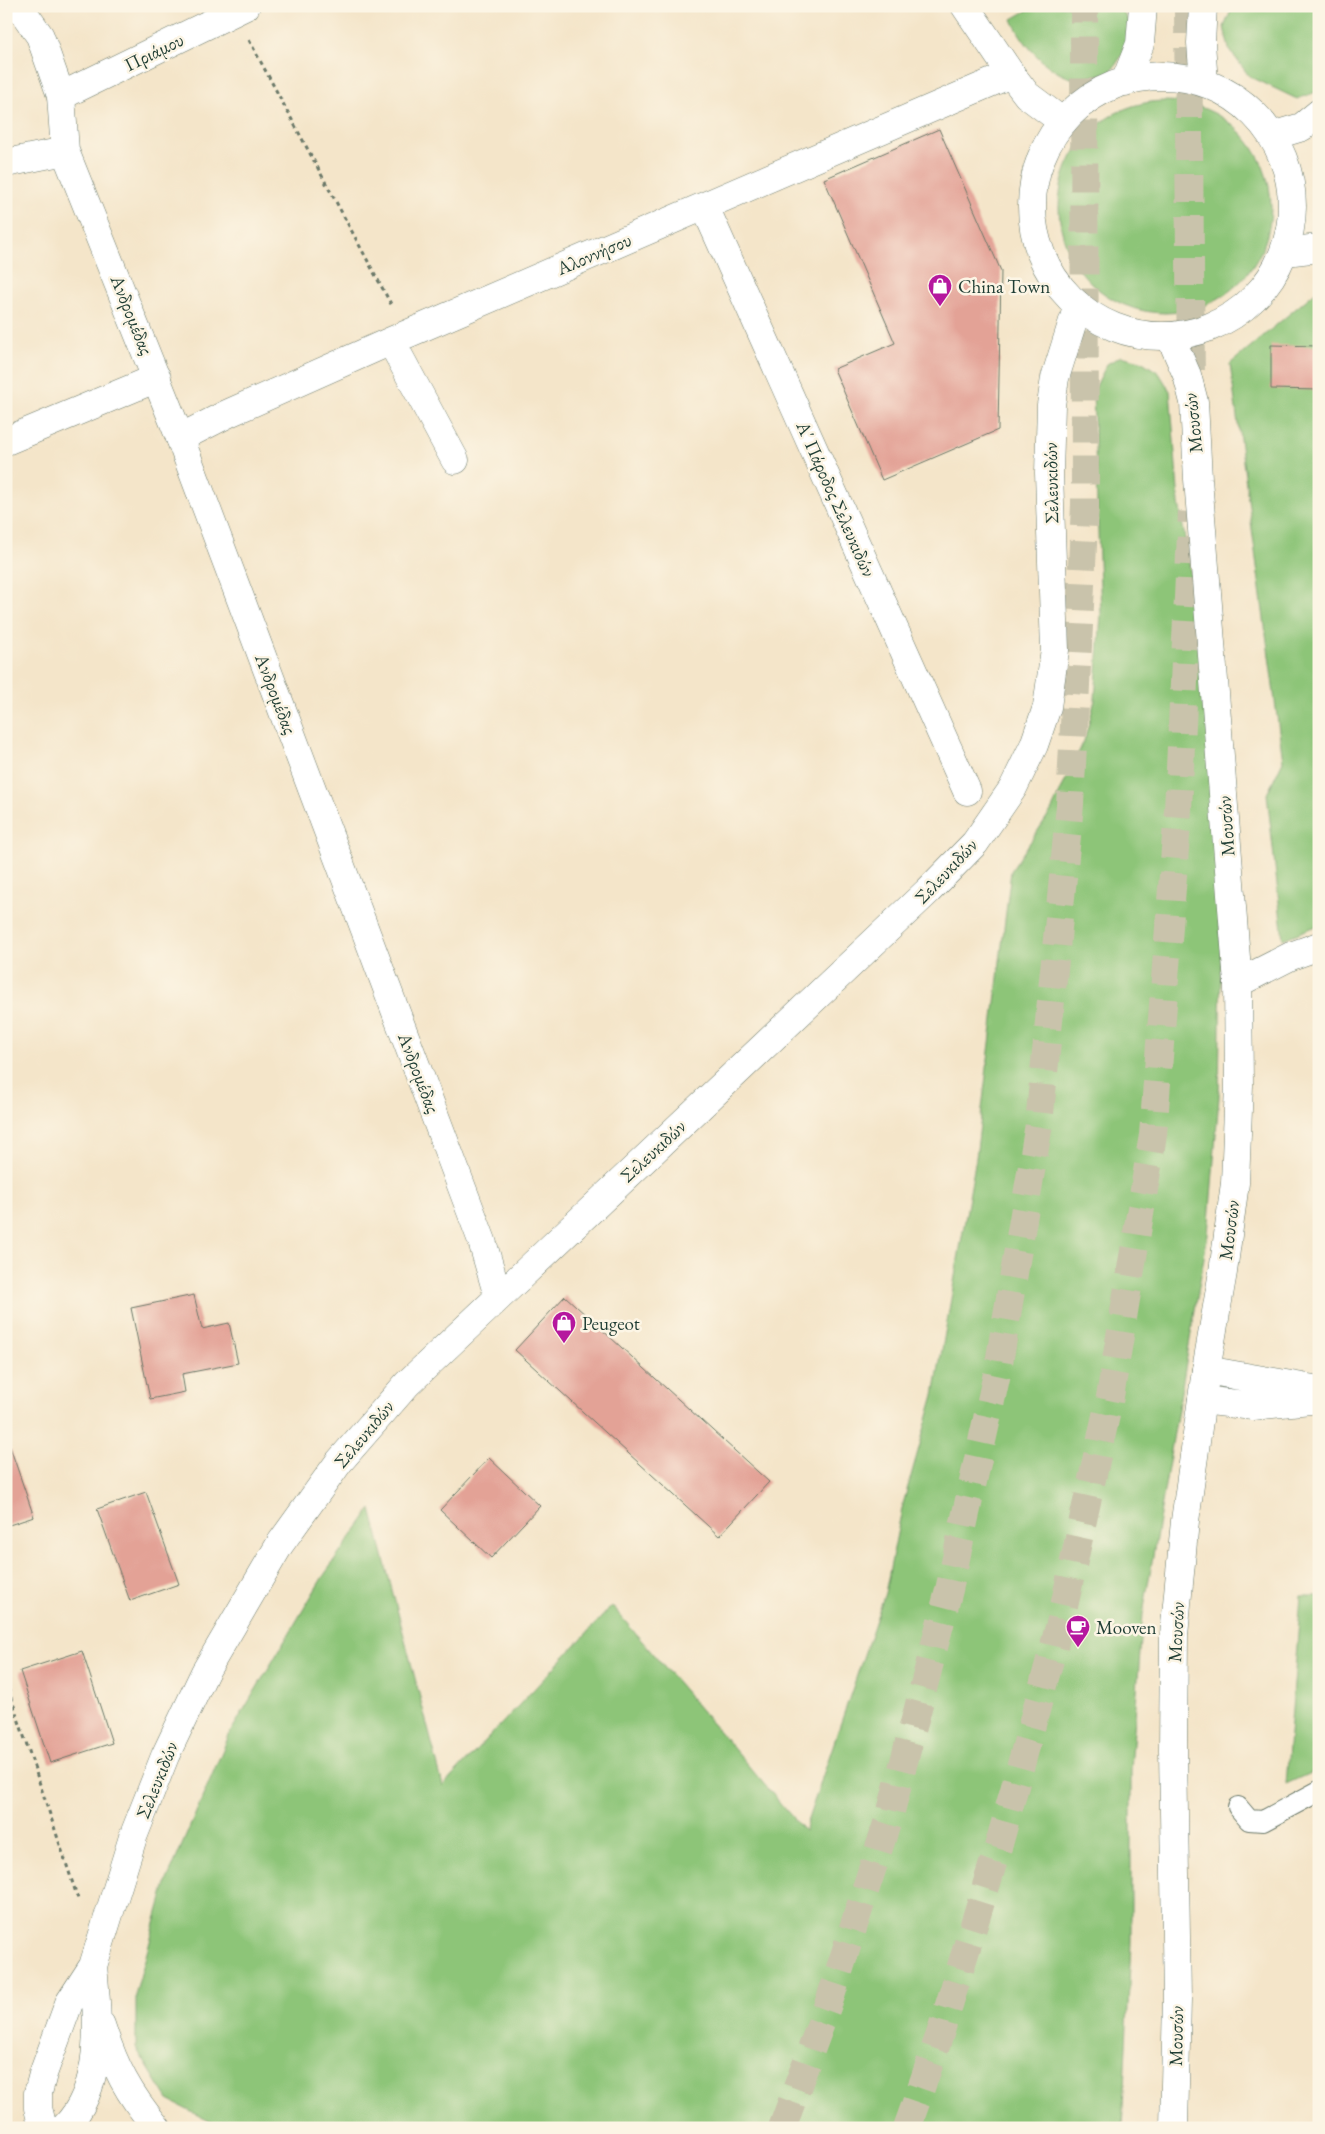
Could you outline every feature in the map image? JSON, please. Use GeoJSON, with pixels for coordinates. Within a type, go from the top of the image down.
{"type":"FeatureCollection","features":[{"type":"Feature","properties":{"kind":"street"},"geometry":{"type":"LineString","coordinates":[[6,163],[64,151],[61,96],[40,36],[19,6]]}},
{"type":"Feature","properties":{"kind":"street"},"geometry":{"type":"LineString","coordinates":[[965,6],[1010,74],[1027,95],[1063,122]]}},
{"type":"Feature","properties":{"kind":"street"},"geometry":{"type":"LineString","coordinates":[[1124,82],[1140,44],[1143,6]]}},
{"type":"Feature","properties":{"kind":"street"},"geometry":{"type":"LineString","coordinates":[[1203,6],[1201,43],[1204,83]]}},
{"type":"Feature","properties":{"kind":"street","name":"Πριάμου"},"geometry":{"type":"LineString","coordinates":[[61,96],[240,10]]}},
{"type":"Feature","properties":{"kind":"street","name":"Αλοννήσου"},"geometry":{"type":"LineString","coordinates":[[180,438],[229,413],[399,338],[1010,74]]}},
{"type":"Feature","properties":{"kind":"street"},"geometry":{"type":"LineString","coordinates":[[1151,76],[1178,77],[1204,83],[1242,104],[1272,136],[1286,164],[1292,193],[1292,223],[1284,252],[1271,278],[1251,301],[1227,319],[1199,331],[1170,336],[1137,334],[1105,323],[1078,305],[1060,286],[1046,265],[1037,241],[1032,216],[1033,191],[1038,166],[1048,143],[1063,122],[1091,97],[1124,82],[1151,76]]}},
{"type":"Feature","properties":{"kind":"street"},"geometry":{"type":"LineString","coordinates":[[1272,136],[1302,127],[1319,113]]}},
{"type":"Feature","properties":{"kind":"street","name":"Ανδρομέδας"},"geometry":{"type":"LineString","coordinates":[[64,151],[180,438],[482,1241],[498,1296]]}},
{"type":"Feature","properties":{"kind":"street","name":"Α΄ Πάροδος Σελευκιδών"},"geometry":{"type":"LineString","coordinates":[[704,207],[967,791]]}},
{"type":"Feature","properties":{"kind":"street"},"geometry":{"type":"LineString","coordinates":[[1284,252],[1319,248]]}},
{"type":"Feature","properties":{"kind":"street","name":"Σελευκιδών"},"geometry":{"type":"LineString","coordinates":[[43,2128],[38,2108],[38,2093],[43,2074],[69,2003],[93,1966],[133,1837],[165,1756],[205,1672],[280,1544],[339,1462],[407,1384],[928,891],[974,843],[1013,788],[1034,745],[1047,707],[1055,650],[1049,474],[1051,405],[1055,378],[1078,305]]}},
{"type":"Feature","properties":{"kind":"street","name":"Μουσών"},"geometry":{"type":"LineString","coordinates":[[1170,336],[1187,375],[1194,402],[1198,479],[1238,983],[1239,1085],[1235,1183],[1224,1272],[1206,1370],[1185,1521],[1174,1635],[1173,1750],[1177,1999],[1174,2128]]}},
{"type":"Feature","properties":{"kind":"street"},"geometry":{"type":"LineString","coordinates":[[399,338],[455,460]]}},
{"type":"Feature","properties":{"kind":"street"},"geometry":{"type":"LineString","coordinates":[[6,442],[157,378]]}},
{"type":"Feature","properties":{"kind":"street"},"geometry":{"type":"LineString","coordinates":[[1238,983],[1291,956],[1319,946]]}},
{"type":"Feature","properties":{"kind":"street"},"geometry":{"type":"LineString","coordinates":[[1206,1370],[1319,1390]]}},
{"type":"Feature","properties":{"kind":"street"},"geometry":{"type":"LineString","coordinates":[[1202,1400],[1253,1406],[1319,1399]]}},
{"type":"Feature","properties":{"kind":"street","name":"Σελευκιδών"},"geometry":{"type":"LineString","coordinates":[[64,2128],[73,2119],[86,2094],[93,2066],[97,2013],[93,1966]]}},
{"type":"Feature","properties":{"kind":"street"},"geometry":{"type":"LineString","coordinates":[[97,2013],[112,2060],[136,2103],[157,2128]]}},
{"type":"Feature","properties":{"kind":"lane"},"geometry":{"type":"LineString","coordinates":[[1238,1807],[1249,1820],[1263,1821],[1319,1792]]}},
{"type":"Feature","properties":{"kind":"path"},"geometry":{"type":"LineString","coordinates":[[240,10],[399,338]]}},
{"type":"Feature","properties":{"kind":"path"},"geometry":{"type":"LineString","coordinates":[[6,1682],[86,1921],[105,1926]]}},
{"type":"Feature","properties":{"kind":"green space"},"geometry":{"type":"Polygon","coordinates":[[[1035,6],[1119,6],[1130,23],[1125,51],[1110,73],[1084,78],[1071,78],[1052,69],[1028,46],[1012,19],[1035,6]]]}},
{"type":"Feature","properties":{"kind":"green space"},"geometry":{"type":"Polygon","coordinates":[[[1233,6],[1319,6],[1319,91],[1297,99],[1249,76],[1229,49],[1224,27],[1233,6]]]}},
{"type":"Feature","properties":{"kind":"green space"},"geometry":{"type":"Polygon","coordinates":[[[1165,101],[1186,103],[1205,109],[1224,119],[1240,132],[1253,148],[1263,167],[1269,186],[1271,207],[1269,228],[1263,247],[1253,266],[1240,282],[1224,295],[1205,305],[1186,311],[1165,313],[1144,311],[1125,305],[1106,295],[1090,282],[1077,266],[1067,247],[1061,228],[1059,207],[1061,186],[1067,167],[1077,148],[1090,132],[1106,119],[1125,109],[1144,103],[1165,101]]]}},
{"type":"Feature","properties":{"kind":"green space"},"geometry":{"type":"Polygon","coordinates":[[[1319,289],[1319,925],[1283,939],[1267,794],[1283,761],[1230,364],[1319,289]]]}},
{"type":"Feature","properties":{"kind":"green space"},"geometry":{"type":"Polygon","coordinates":[[[1121,356],[1141,361],[1159,373],[1170,391],[1179,503],[1201,635],[1217,851],[1221,959],[1219,1097],[1208,1234],[1143,1614],[1131,1769],[1131,1944],[1122,2128],[223,2128],[168,2100],[136,2048],[136,1992],[167,1880],[230,1733],[322,1578],[371,1509],[443,1786],[612,1606],[804,1831],[885,1593],[903,1504],[934,1395],[976,1158],[1011,871],[1051,811],[1084,741],[1095,700],[1101,614],[1093,392],[1107,364],[1121,356]]]}},
{"type":"Feature","properties":{"kind":"green space"},"geometry":{"type":"Polygon","coordinates":[[[1301,1596],[1319,1596],[1319,1769],[1286,1784],[1301,1596]]]}},
{"type":"Feature","properties":{"kind":"building","name":"China Town"},"geometry":{"type":"Polygon","coordinates":[[[939,129],[1001,271],[998,430],[882,480],[834,369],[895,343],[824,179],[939,129]]]}},
{"type":"Feature","properties":{"kind":"building"},"geometry":{"type":"Polygon","coordinates":[[[1271,345],[1319,346],[1319,390],[1271,389],[1271,345]]]}},
{"type":"Feature","properties":{"kind":"building"},"geometry":{"type":"Polygon","coordinates":[[[194,1295],[202,1329],[229,1323],[238,1363],[182,1374],[185,1392],[150,1399],[131,1308],[194,1295]]]}},
{"type":"Feature","properties":{"kind":"building"},"geometry":{"type":"Polygon","coordinates":[[[565,1296],[769,1482],[719,1536],[515,1350],[565,1296]]]}},
{"type":"Feature","properties":{"kind":"building"},"geometry":{"type":"Polygon","coordinates":[[[10,1447],[34,1517],[6,1526],[6,1449],[10,1447]]]}},
{"type":"Feature","properties":{"kind":"building"},"geometry":{"type":"Polygon","coordinates":[[[489,1458],[540,1506],[491,1558],[440,1510],[489,1458]]]}},
{"type":"Feature","properties":{"kind":"building"},"geometry":{"type":"Polygon","coordinates":[[[146,1492],[179,1584],[130,1601],[97,1509],[146,1492]]]}},
{"type":"Feature","properties":{"kind":"building"},"geometry":{"type":"Polygon","coordinates":[[[82,1651],[112,1743],[50,1763],[20,1671],[82,1651]]]}},
{"type":"Feature","properties":{"kind":"tunnel"},"geometry":{"type":"LineString","coordinates":[[782,2128],[830,1999],[891,1811],[949,1590],[998,1369],[1039,1124],[1070,805],[1085,505],[1084,6]]}},
{"type":"Feature","properties":{"kind":"tunnel"},"geometry":{"type":"LineString","coordinates":[[1188,6],[1191,387]]}},
{"type":"Feature","properties":{"kind":"tunnel"},"geometry":{"type":"LineString","coordinates":[[907,2128],[939,2037],[999,1844],[1061,1620],[1110,1397],[1153,1135],[1178,810],[1192,512]]}},
{"type":"Feature","properties":{"kind":"place","name":"China Town"},"geometry":{"type":"Point","coordinates":[940,307]}},
{"type":"Feature","properties":{"kind":"place","name":"Peugeot"},"geometry":{"type":"Point","coordinates":[564,1344]}},
{"type":"Feature","properties":{"kind":"place","name":"Mooven"},"geometry":{"type":"Point","coordinates":[1078,1648]}}]}
